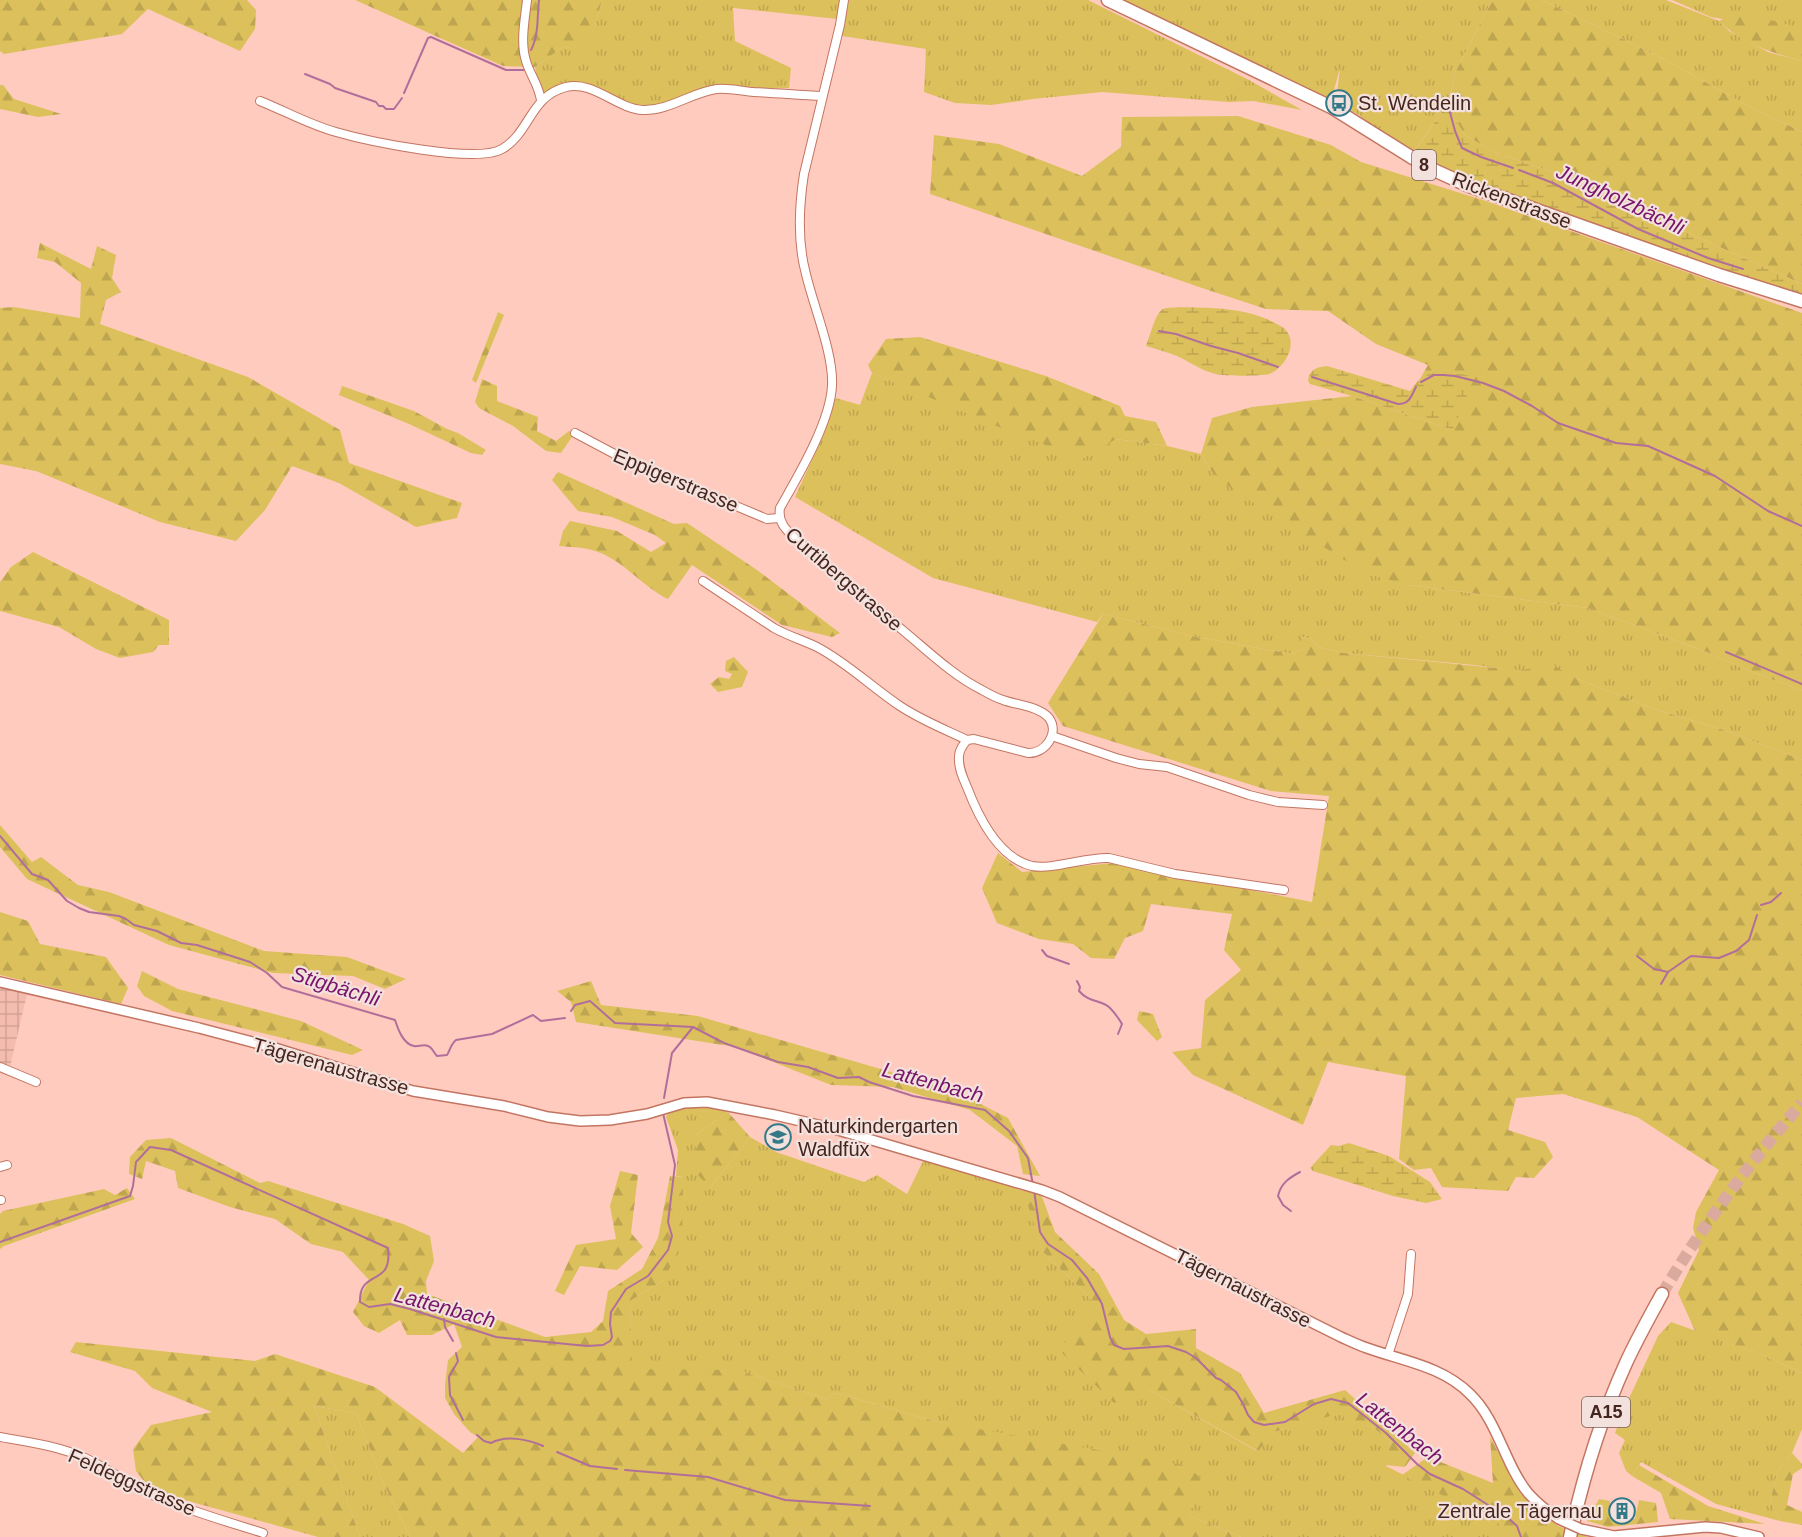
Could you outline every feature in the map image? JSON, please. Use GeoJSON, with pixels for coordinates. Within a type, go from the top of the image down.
{"type":"FeatureCollection","features":[{"type":"Feature","properties":{"kind":"main road","name":"Rickenstrasse"},"geometry":{"type":"LineString","coordinates":[[1108,0],[1331,107],[1411,157],[1468,186],[1719,275],[1802,301]]}},
{"type":"Feature","properties":{"kind":"main road","name":"A15"},"geometry":{"type":"LineString","coordinates":[[1570,1537],[1584,1478],[1606,1411],[1626,1363],[1662,1294]]}},
{"type":"Feature","properties":{"kind":"street"},"geometry":{"type":"LineString","coordinates":[[527,0],[523,46],[525,61],[539,87],[541,100]]}},
{"type":"Feature","properties":{"kind":"street","name":"Curtibergstrasse"},"geometry":{"type":"LineString","coordinates":[[844,0],[804,174],[800,198],[799,230],[805,271],[830,360],[832,386],[825,416],[814,444],[780,508],[779,518],[783,527],[801,544],[954,673],[988,694],[1045,714],[1051,722],[1052,736]]}},
{"type":"Feature","properties":{"kind":"street"},"geometry":{"type":"LineString","coordinates":[[260,101],[336,132],[439,153],[481,155],[495,153],[513,142],[541,100],[568,86],[593,90],[641,110],[656,109],[701,92],[719,89],[822,96]]}},
{"type":"Feature","properties":{"kind":"street","name":"Eppigerstrasse"},"geometry":{"type":"LineString","coordinates":[[575,433],[624,459],[766,519],[779,518]]}},
{"type":"Feature","properties":{"kind":"street"},"geometry":{"type":"LineString","coordinates":[[703,581],[784,634],[815,646],[921,719],[966,740],[974,739],[1033,753],[1043,749],[1052,736],[1116,758],[1139,764],[1167,767],[1249,795],[1278,802],[1323,805]]}},
{"type":"Feature","properties":{"kind":"street"},"geometry":{"type":"LineString","coordinates":[[966,740],[961,747],[959,764],[981,821],[1007,852],[1023,863],[1042,866],[1099,857],[1109,858],[1174,874],[1284,890]]}},
{"type":"Feature","properties":{"kind":"street","name":"Tägerenaustrasse"},"geometry":{"type":"LineString","coordinates":[[0,982],[210,1031],[413,1090],[504,1106],[548,1117],[580,1121],[610,1120],[648,1114],[665,1108]]}},
{"type":"Feature","properties":{"kind":"street"},"geometry":{"type":"LineString","coordinates":[[0,1066],[36,1082]]}},
{"type":"Feature","properties":{"kind":"street","name":"Tägernaustrasse"},"geometry":{"type":"LineString","coordinates":[[665,1108],[684,1103],[707,1102],[775,1115],[841,1131],[1030,1186],[1060,1197],[1341,1337],[1365,1348],[1423,1365],[1447,1376],[1470,1394],[1488,1416],[1517,1476],[1528,1492],[1540,1505],[1559,1519],[1581,1529],[1614,1536],[1690,1528],[1713,1528],[1759,1537]]}},
{"type":"Feature","properties":{"kind":"street"},"geometry":{"type":"LineString","coordinates":[[1388,1355],[1406,1306],[1411,1254]]}},
{"type":"Feature","properties":{"kind":"street","name":"Feldeggstrasse"},"geometry":{"type":"LineString","coordinates":[[0,1437],[39,1443],[74,1454],[149,1493],[263,1533]]}},
{"type":"Feature","properties":{"kind":"shaded area"},"geometry":{"type":"Polygon","coordinates":[[[0,988],[27,994],[10,1067],[0,1063],[0,988]]]}},
{"type":"Feature","properties":{"kind":"green space"},"geometry":{"type":"Polygon","coordinates":[[[0,0],[247,0],[256,10],[255,29],[240,51],[148,9],[122,34],[4,54],[0,51],[0,0]]]}},
{"type":"Feature","properties":{"kind":"green space"},"geometry":{"type":"Polygon","coordinates":[[[355,0],[602,0],[590,44],[563,47],[535,67],[503,66],[355,0]]]}},
{"type":"Feature","properties":{"kind":"green space"},"geometry":{"type":"Polygon","coordinates":[[[602,0],[840,0],[837,19],[733,8],[735,41],[791,68],[789,88],[719,89],[641,110],[578,86],[541,100],[535,67],[563,47],[590,43],[602,0]]]}},
{"type":"Feature","properties":{"kind":"green space"},"geometry":{"type":"Polygon","coordinates":[[[849,0],[1088,0],[1249,80],[1302,110],[1253,101],[1229,102],[1102,92],[991,105],[955,103],[924,92],[926,49],[842,36],[849,0]]]}},
{"type":"Feature","properties":{"kind":"green space"},"geometry":{"type":"Polygon","coordinates":[[[1117,0],[1492,0],[1455,73],[1449,101],[1413,153],[1373,128],[1359,115],[1336,102],[1340,68],[1331,101],[1117,0]]]}},
{"type":"Feature","properties":{"kind":"green space"},"geometry":{"type":"Polygon","coordinates":[[[1492,0],[1542,0],[1664,59],[1739,101],[1802,132],[1802,284],[1552,172],[1491,151],[1464,134],[1455,119],[1449,101],[1455,73],[1492,0]]]}},
{"type":"Feature","properties":{"kind":"green space"},"geometry":{"type":"Polygon","coordinates":[[[1542,0],[1666,0],[1719,21],[1729,31],[1768,52],[1802,61],[1802,132],[1739,101],[1664,59],[1542,0]]]}},
{"type":"Feature","properties":{"kind":"green space"},"geometry":{"type":"Polygon","coordinates":[[[1672,0],[1802,0],[1802,33],[1711,17],[1672,0]]]}},
{"type":"Feature","properties":{"kind":"green space"},"geometry":{"type":"Polygon","coordinates":[[[1738,12],[1802,28],[1802,61],[1768,51],[1747,41],[1719,21],[1738,12]]]}},
{"type":"Feature","properties":{"kind":"green space"},"geometry":{"type":"Polygon","coordinates":[[[0,85],[3,85],[14,99],[61,114],[38,117],[0,109],[0,85]]]}},
{"type":"Feature","properties":{"kind":"green space"},"geometry":{"type":"Polygon","coordinates":[[[1449,101],[1455,119],[1464,134],[1491,151],[1552,172],[1802,284],[1802,295],[1667,251],[1470,180],[1414,152],[1449,101]]]}},
{"type":"Feature","properties":{"kind":"green space"},"geometry":{"type":"Polygon","coordinates":[[[1238,116],[1331,145],[1361,162],[1486,201],[1802,313],[1802,691],[1712,654],[1588,608],[1408,585],[1365,573],[1233,490],[1212,472],[1201,454],[1212,418],[1252,407],[1352,396],[1453,430],[1433,372],[1420,379],[1428,365],[1376,344],[1328,311],[1266,309],[930,194],[934,135],[999,144],[1082,176],[1121,147],[1122,117],[1238,116]]]}},
{"type":"Feature","properties":{"kind":"green space"},"geometry":{"type":"Polygon","coordinates":[[[40,243],[91,269],[97,246],[116,255],[112,278],[121,292],[106,300],[100,324],[248,377],[340,430],[349,463],[462,503],[457,518],[416,527],[339,483],[292,466],[265,510],[236,541],[160,522],[36,471],[0,464],[0,308],[14,307],[80,318],[81,283],[55,262],[37,258],[40,243]]]}},
{"type":"Feature","properties":{"kind":"green space"},"geometry":{"type":"Polygon","coordinates":[[[1165,308],[1236,310],[1269,320],[1285,329],[1289,335],[1290,348],[1285,361],[1269,374],[1217,374],[1199,368],[1177,356],[1146,346],[1160,311],[1165,308]]]}},
{"type":"Feature","properties":{"kind":"green space"},"geometry":{"type":"Polygon","coordinates":[[[498,312],[504,315],[476,383],[472,380],[498,312]]]}},
{"type":"Feature","properties":{"kind":"green space"},"geometry":{"type":"Polygon","coordinates":[[[920,337],[1046,376],[1120,406],[1125,416],[1156,422],[1167,446],[1116,439],[1082,459],[872,373],[868,365],[886,339],[920,337]]]}},
{"type":"Feature","properties":{"kind":"green space"},"geometry":{"type":"Polygon","coordinates":[[[1327,366],[1410,391],[1420,379],[1433,373],[1453,372],[1474,377],[1453,430],[1310,384],[1308,381],[1312,372],[1316,368],[1327,366]]]}},
{"type":"Feature","properties":{"kind":"green space"},"geometry":{"type":"Polygon","coordinates":[[[872,373],[1011,430],[1116,439],[1167,446],[1201,454],[1212,472],[1408,585],[1588,608],[1712,654],[1802,691],[1802,760],[1724,730],[1654,709],[1575,678],[1474,665],[1344,653],[1318,647],[1311,639],[1302,637],[1302,649],[1292,654],[1197,637],[1103,614],[1097,622],[933,578],[795,497],[823,436],[836,398],[860,405],[872,373]]]}},
{"type":"Feature","properties":{"kind":"green space"},"geometry":{"type":"Polygon","coordinates":[[[482,379],[497,386],[497,401],[538,417],[537,431],[556,441],[569,431],[574,434],[561,453],[546,451],[513,426],[479,408],[475,402],[482,379]]]}},
{"type":"Feature","properties":{"kind":"green space"},"geometry":{"type":"Polygon","coordinates":[[[342,386],[414,411],[486,450],[482,455],[471,453],[339,395],[342,386]]]}},
{"type":"Feature","properties":{"kind":"green space"},"geometry":{"type":"Polygon","coordinates":[[[558,472],[674,524],[687,523],[757,570],[840,633],[832,637],[782,625],[692,565],[668,599],[603,554],[584,548],[559,546],[563,531],[570,521],[617,531],[651,552],[666,543],[655,535],[612,517],[578,511],[552,480],[558,472]]]}},
{"type":"Feature","properties":{"kind":"green space"},"geometry":{"type":"Polygon","coordinates":[[[33,552],[169,620],[169,645],[159,645],[153,652],[120,658],[96,649],[59,627],[0,611],[0,582],[11,567],[33,552]]]}},
{"type":"Feature","properties":{"kind":"green space"},"geometry":{"type":"Polygon","coordinates":[[[1103,614],[1197,637],[1292,654],[1302,649],[1301,637],[1311,639],[1318,647],[1344,653],[1521,670],[1553,665],[1575,678],[1654,709],[1724,730],[1802,760],[1802,1373],[1758,1353],[1695,1331],[1678,1293],[1699,1250],[1693,1228],[1696,1212],[1719,1170],[1637,1117],[1563,1094],[1516,1098],[1508,1130],[1545,1142],[1553,1157],[1534,1178],[1516,1177],[1508,1191],[1442,1187],[1431,1168],[1414,1170],[1399,1159],[1406,1076],[1328,1062],[1303,1125],[1193,1075],[1172,1052],[1201,1048],[1205,1000],[1241,970],[1224,950],[1232,914],[1151,904],[1143,931],[1125,938],[1114,959],[1091,958],[1073,944],[1039,939],[997,923],[982,888],[998,853],[1022,872],[1113,863],[1312,902],[1329,796],[1271,791],[1063,726],[1048,703],[1103,614]]]}},
{"type":"Feature","properties":{"kind":"green space"},"geometry":{"type":"Polygon","coordinates":[[[734,657],[748,672],[742,687],[718,692],[710,684],[719,677],[729,679],[732,674],[725,671],[726,661],[734,657]]]}},
{"type":"Feature","properties":{"kind":"green space"},"geometry":{"type":"Polygon","coordinates":[[[0,825],[32,862],[41,857],[78,885],[109,892],[264,951],[347,957],[406,979],[385,989],[353,976],[273,973],[169,945],[27,879],[0,847],[0,825]]]}},
{"type":"Feature","properties":{"kind":"green space"},"geometry":{"type":"Polygon","coordinates":[[[0,912],[28,921],[40,944],[106,957],[128,988],[121,1004],[0,975],[0,912]]]}},
{"type":"Feature","properties":{"kind":"green space"},"geometry":{"type":"Polygon","coordinates":[[[142,971],[178,989],[301,1021],[363,1050],[352,1055],[172,1011],[144,996],[137,986],[142,971]]]}},
{"type":"Feature","properties":{"kind":"green space"},"geometry":{"type":"Polygon","coordinates":[[[591,981],[601,1005],[698,1016],[953,1090],[1008,1118],[1040,1176],[1023,1174],[1017,1146],[970,1110],[893,1087],[831,1085],[736,1047],[576,1022],[571,1002],[557,991],[591,981]]]}},
{"type":"Feature","properties":{"kind":"green space"},"geometry":{"type":"Polygon","coordinates":[[[1139,1011],[1153,1014],[1162,1037],[1157,1041],[1137,1020],[1139,1011]]]}},
{"type":"Feature","properties":{"kind":"green space"},"geometry":{"type":"Polygon","coordinates":[[[699,1106],[728,1112],[696,1135],[710,1188],[750,1137],[776,1152],[864,1182],[877,1175],[907,1194],[924,1159],[1024,1191],[1043,1252],[1095,1303],[1148,1389],[1257,1451],[1274,1432],[1337,1413],[1375,1429],[1391,1442],[1386,1466],[1500,1524],[1503,1537],[1241,1537],[1189,1516],[1201,1481],[934,1421],[836,1393],[826,1399],[737,1370],[631,1370],[630,1301],[664,1280],[683,1177],[676,1176],[678,1150],[666,1117],[670,1110],[699,1106]]]}},
{"type":"Feature","properties":{"kind":"green space"},"geometry":{"type":"Polygon","coordinates":[[[728,1112],[750,1137],[710,1188],[695,1172],[696,1135],[728,1112]]]}},
{"type":"Feature","properties":{"kind":"green space"},"geometry":{"type":"Polygon","coordinates":[[[171,1138],[260,1183],[268,1181],[403,1224],[430,1236],[434,1261],[426,1281],[427,1294],[545,1337],[591,1332],[603,1321],[608,1291],[642,1269],[658,1238],[670,1176],[683,1177],[682,1242],[664,1280],[630,1301],[632,1369],[737,1370],[826,1399],[836,1393],[934,1421],[1188,1466],[1202,1480],[1189,1516],[1241,1537],[410,1537],[381,1478],[356,1413],[314,1406],[360,1537],[318,1537],[152,1491],[136,1471],[133,1449],[151,1425],[212,1412],[152,1388],[135,1371],[70,1352],[76,1342],[255,1361],[275,1354],[375,1387],[463,1453],[478,1437],[470,1432],[454,1414],[445,1398],[448,1360],[462,1347],[454,1324],[432,1335],[407,1335],[400,1320],[379,1333],[364,1326],[353,1312],[369,1280],[343,1252],[311,1244],[275,1219],[230,1207],[178,1188],[175,1171],[146,1161],[142,1179],[129,1174],[130,1157],[146,1140],[171,1138]]]}},
{"type":"Feature","properties":{"kind":"green space"},"geometry":{"type":"Polygon","coordinates":[[[1349,1143],[1389,1156],[1430,1182],[1442,1199],[1426,1203],[1393,1196],[1313,1171],[1310,1168],[1331,1145],[1349,1143]]]}},
{"type":"Feature","properties":{"kind":"green space"},"geometry":{"type":"Polygon","coordinates":[[[620,1171],[638,1175],[631,1233],[643,1247],[617,1270],[580,1266],[564,1295],[555,1291],[576,1245],[616,1239],[610,1206],[620,1171]]]}},
{"type":"Feature","properties":{"kind":"green space"},"geometry":{"type":"Polygon","coordinates":[[[127,1188],[135,1199],[0,1249],[0,1214],[3,1211],[104,1189],[115,1195],[127,1188]]]}},
{"type":"Feature","properties":{"kind":"green space"},"geometry":{"type":"Polygon","coordinates":[[[1023,1190],[1041,1194],[1055,1232],[1099,1274],[1124,1320],[1146,1334],[1196,1329],[1196,1348],[1240,1373],[1264,1413],[1345,1390],[1415,1453],[1405,1467],[1385,1465],[1391,1442],[1375,1429],[1337,1414],[1274,1432],[1258,1451],[1148,1389],[1114,1403],[1059,1350],[1095,1303],[1043,1252],[1023,1190]]]}},
{"type":"Feature","properties":{"kind":"green space"},"geometry":{"type":"Polygon","coordinates":[[[1671,1322],[1758,1353],[1802,1373],[1802,1429],[1792,1453],[1778,1470],[1770,1501],[1780,1521],[1716,1504],[1641,1462],[1632,1476],[1626,1471],[1619,1453],[1625,1440],[1615,1433],[1658,1336],[1671,1322]]]}},
{"type":"Feature","properties":{"kind":"green space"},"geometry":{"type":"Polygon","coordinates":[[[314,1406],[356,1413],[381,1478],[410,1537],[360,1537],[314,1406]]]}},
{"type":"Feature","properties":{"kind":"green space"},"geometry":{"type":"Polygon","coordinates":[[[1490,1437],[1521,1494],[1558,1526],[1588,1537],[1503,1537],[1499,1524],[1402,1475],[1428,1457],[1493,1483],[1490,1437]]]}},
{"type":"Feature","properties":{"kind":"green space"},"geometry":{"type":"Polygon","coordinates":[[[1792,1453],[1802,1464],[1802,1468],[1793,1474],[1787,1505],[1802,1512],[1802,1525],[1780,1521],[1770,1501],[1778,1470],[1792,1453]]]}},
{"type":"Feature","properties":{"kind":"green space"},"geometry":{"type":"Polygon","coordinates":[[[1639,1465],[1708,1506],[1765,1524],[1670,1519],[1661,1493],[1632,1476],[1639,1465]]]}},
{"type":"Feature","properties":{"kind":"green space"},"geometry":{"type":"Polygon","coordinates":[[[1599,1499],[1610,1501],[1612,1520],[1635,1519],[1639,1500],[1656,1503],[1658,1522],[1608,1527],[1587,1521],[1599,1499]]]}},
{"type":"Feature","properties":{"kind":"waterway"},"geometry":{"type":"LineString","coordinates":[[531,50],[537,32],[539,0]]}},
{"type":"Feature","properties":{"kind":"waterway"},"geometry":{"type":"LineString","coordinates":[[404,93],[428,38],[431,37],[506,70],[524,70]]}},
{"type":"Feature","properties":{"kind":"waterway"},"geometry":{"type":"LineString","coordinates":[[305,74],[335,88],[376,102],[386,109],[394,109],[402,98]]}},
{"type":"Feature","properties":{"kind":"waterway","name":"Jungholzbächli"},"geometry":{"type":"LineString","coordinates":[[1448,105],[1462,148],[1513,168]]}},
{"type":"Feature","properties":{"kind":"waterway","name":"Jungholzbächli"},"geometry":{"type":"LineString","coordinates":[[1519,170],[1553,183],[1638,229],[1708,258],[1743,269]]}},
{"type":"Feature","properties":{"kind":"waterway"},"geometry":{"type":"LineString","coordinates":[[1159,331],[1176,334],[1278,367]]}},
{"type":"Feature","properties":{"kind":"waterway"},"geometry":{"type":"LineString","coordinates":[[1421,382],[1434,375],[1444,375],[1483,383],[1504,391],[1558,423],[1616,443],[1648,446],[1715,476],[1768,511],[1802,526]]}},
{"type":"Feature","properties":{"kind":"waterway"},"geometry":{"type":"LineString","coordinates":[[1312,377],[1398,404],[1408,401],[1416,387]]}},
{"type":"Feature","properties":{"kind":"waterway"},"geometry":{"type":"LineString","coordinates":[[1726,652],[1802,684]]}},
{"type":"Feature","properties":{"kind":"waterway","name":"Stigbächli"},"geometry":{"type":"LineString","coordinates":[[0,836],[32,874],[48,880],[67,901],[79,908],[89,912],[119,916],[134,925],[157,931],[181,943],[197,945],[250,962],[282,987],[395,1020],[401,1036],[410,1045],[429,1047],[437,1056],[447,1055],[456,1040],[492,1034],[533,1015],[541,1021],[565,1018]]}},
{"type":"Feature","properties":{"kind":"waterway"},"geometry":{"type":"LineString","coordinates":[[1761,905],[1771,902],[1781,893]]}},
{"type":"Feature","properties":{"kind":"waterway"},"geometry":{"type":"LineString","coordinates":[[1661,984],[1668,972],[1691,956],[1719,958],[1736,951],[1749,940],[1757,915]]}},
{"type":"Feature","properties":{"kind":"waterway"},"geometry":{"type":"LineString","coordinates":[[1042,950],[1047,956],[1069,964]]}},
{"type":"Feature","properties":{"kind":"waterway"},"geometry":{"type":"LineString","coordinates":[[1637,956],[1654,969],[1668,972]]}},
{"type":"Feature","properties":{"kind":"waterway"},"geometry":{"type":"LineString","coordinates":[[1077,981],[1079,991],[1083,995],[1107,1005],[1115,1014],[1122,1024],[1118,1034]]}},
{"type":"Feature","properties":{"kind":"waterway","name":"Lattenbach"},"geometry":{"type":"LineString","coordinates":[[571,1011],[575,1005],[590,1001],[615,1023],[693,1027],[724,1043],[778,1062],[808,1067],[838,1078],[859,1077],[913,1096],[985,1110],[1009,1131],[1028,1158],[1033,1185]]}},
{"type":"Feature","properties":{"kind":"waterway","name":"Lattenbach"},"geometry":{"type":"LineString","coordinates":[[664,1098],[672,1053],[693,1027]]}},
{"type":"Feature","properties":{"kind":"waterway","name":"Lattenbach"},"geometry":{"type":"LineString","coordinates":[[0,1242],[130,1196],[136,1162],[150,1147],[171,1150],[388,1248],[386,1269],[365,1285],[361,1292],[360,1302],[369,1307],[390,1304],[496,1337],[587,1346],[603,1345],[612,1337],[611,1312],[626,1289],[648,1276],[668,1250],[672,1236],[668,1222],[675,1165],[663,1113]]}},
{"type":"Feature","properties":{"kind":"waterway"},"geometry":{"type":"LineString","coordinates":[[1291,1211],[1283,1205],[1278,1196],[1286,1181],[1300,1172]]}},
{"type":"Feature","properties":{"kind":"waterway","name":"Lattenbach"},"geometry":{"type":"LineString","coordinates":[[1034,1190],[1040,1232],[1048,1244],[1072,1260],[1087,1278],[1102,1304],[1114,1345],[1124,1349],[1168,1346],[1186,1352],[1236,1392],[1248,1415],[1254,1422],[1264,1425],[1285,1422],[1314,1404],[1331,1399],[1348,1403],[1386,1433],[1430,1474],[1463,1489],[1507,1517],[1517,1526],[1521,1537]]}},
{"type":"Feature","properties":{"kind":"waterway"},"geometry":{"type":"LineString","coordinates":[[444,1319],[445,1327],[453,1341]]}},
{"type":"Feature","properties":{"kind":"waterway"},"geometry":{"type":"LineString","coordinates":[[456,1353],[458,1361],[449,1377],[450,1395],[463,1420]]}},
{"type":"Feature","properties":{"kind":"waterway"},"geometry":{"type":"LineString","coordinates":[[477,1435],[491,1443],[503,1439],[517,1439],[543,1446]]}},
{"type":"Feature","properties":{"kind":"waterway"},"geometry":{"type":"LineString","coordinates":[[557,1452],[590,1466],[617,1469]]}},
{"type":"Feature","properties":{"kind":"waterway"},"geometry":{"type":"LineString","coordinates":[[625,1470],[708,1477],[785,1500],[870,1506]]}},
{"type":"Feature","properties":{"kind":"tunnel"},"geometry":{"type":"LineString","coordinates":[[1662,1294],[1728,1195],[1802,1103]]}},
{"type":"Feature","properties":{"kind":"place","name":"St. Wendelin"},"geometry":{"type":"Point","coordinates":[1339,103]}},
{"type":"Feature","properties":{"kind":"place","name":"Naturkindergarten Waldfüx"},"geometry":{"type":"Point","coordinates":[778,1137]}},
{"type":"Feature","properties":{"kind":"place","name":"Zentrale Tägernau"},"geometry":{"type":"Point","coordinates":[1622,1511]}}]}
